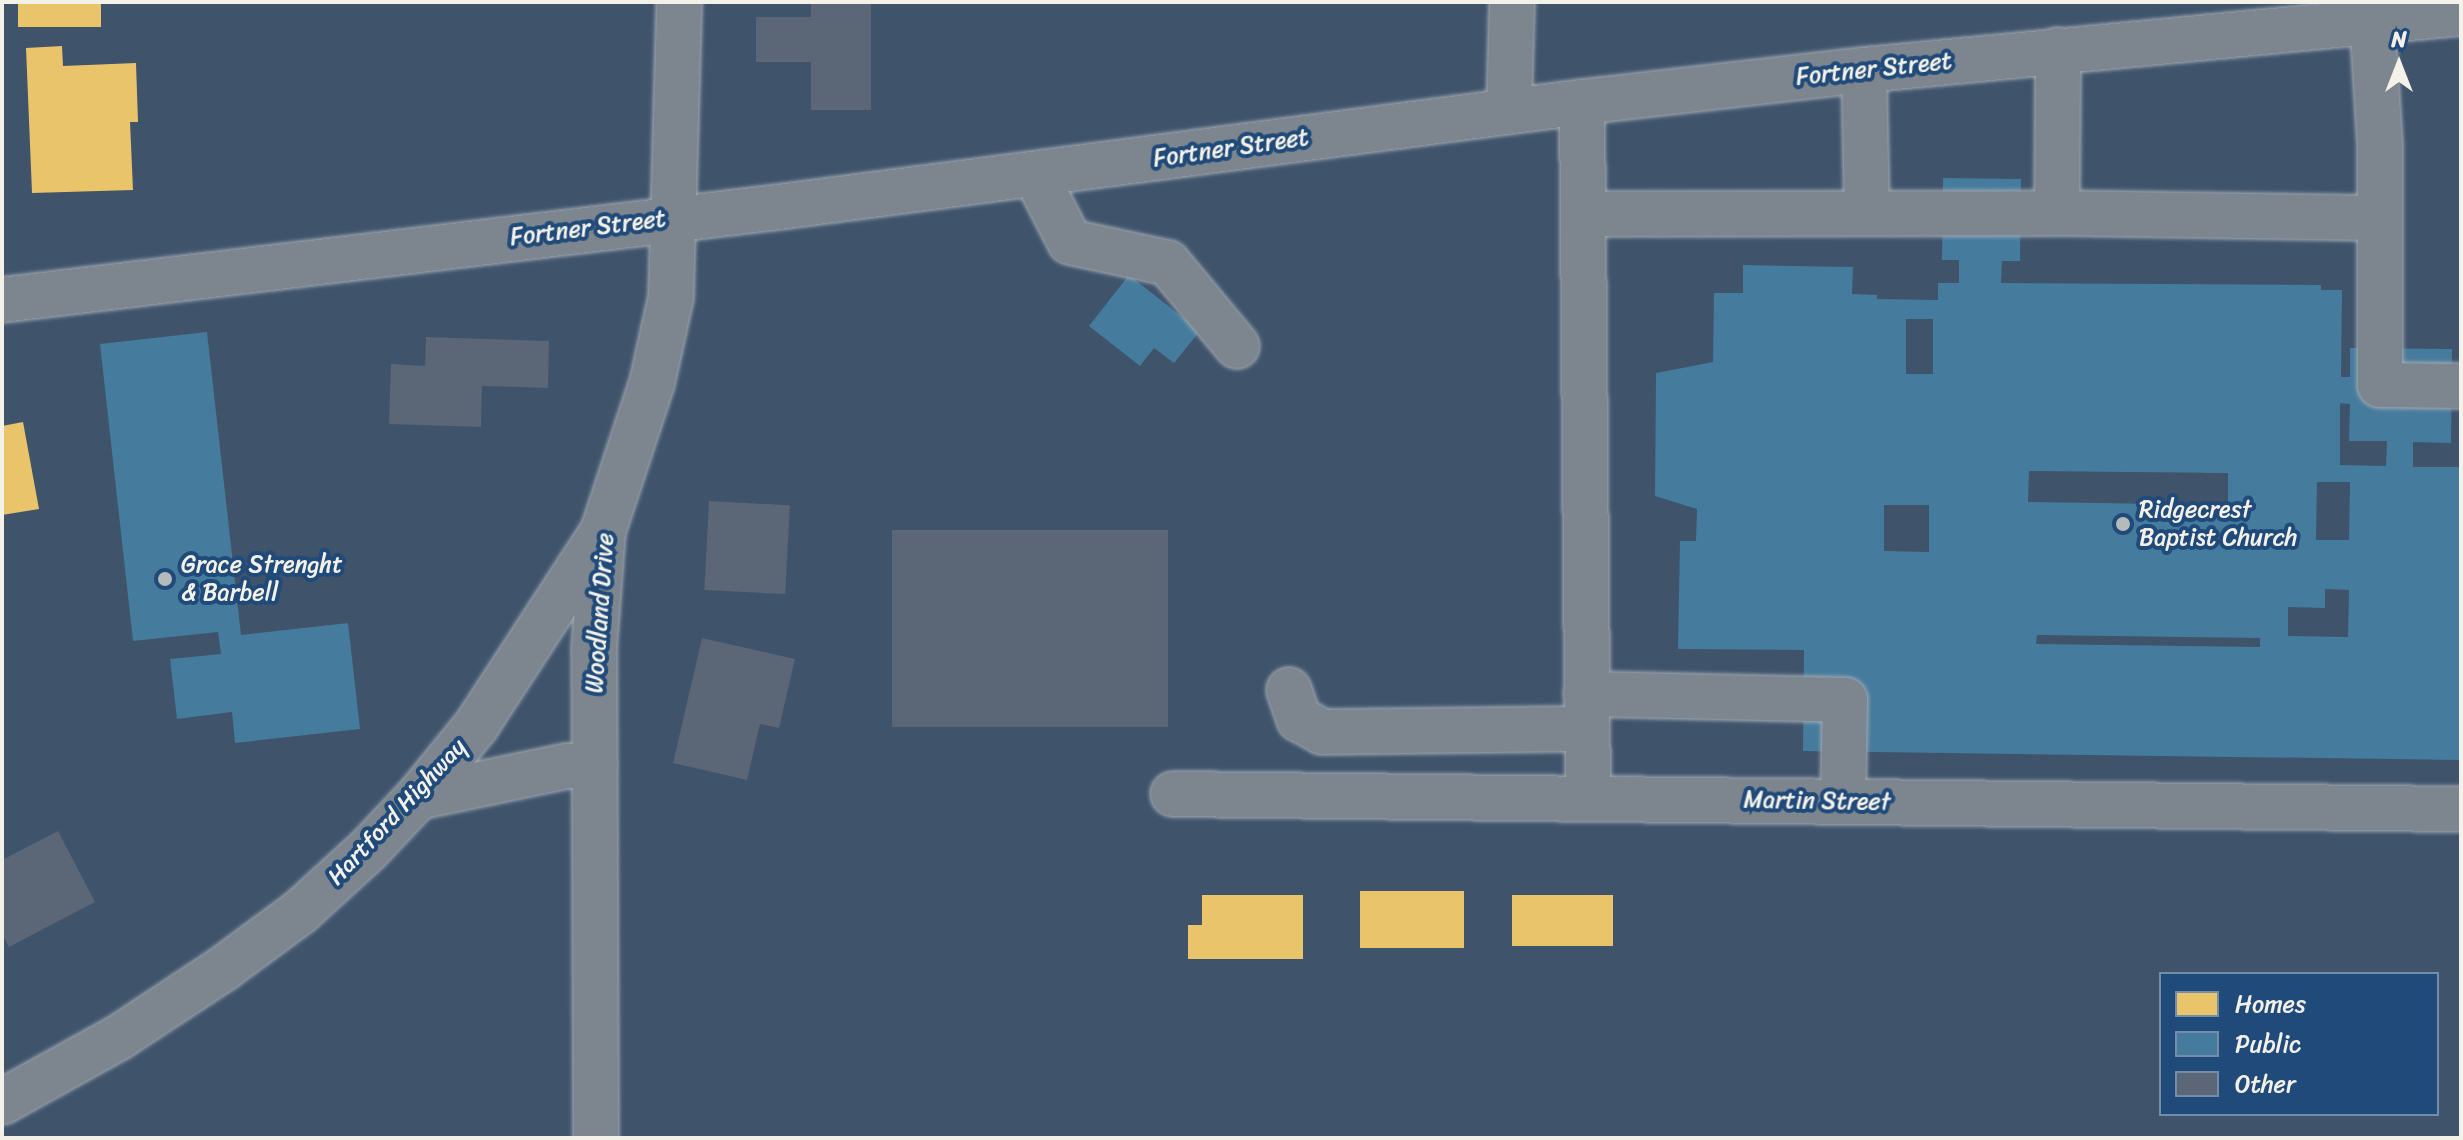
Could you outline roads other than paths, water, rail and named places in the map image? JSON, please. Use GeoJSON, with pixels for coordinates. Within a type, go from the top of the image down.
{"type":"FeatureCollection","features":[{"type":"Feature","properties":{"kind":"street","name":"Woodland Drive"},"geometry":{"type":"LineString","coordinates":[[596,1138],[594,650],[603,531],[658,354],[671,297],[679,2]]}},
{"type":"Feature","properties":{"kind":"street"},"geometry":{"type":"LineString","coordinates":[[1509,111],[1512,2]]}},
{"type":"Feature","properties":{"kind":"street","name":"Fortner Street"},"geometry":{"type":"LineString","coordinates":[[2,300],[1035,174],[1582,102],[2371,12],[2461,13]]}},
{"type":"Feature","properties":{"kind":"street"},"geometry":{"type":"LineString","coordinates":[[2371,12],[2380,145],[2377,218],[2380,385],[2461,386]]}},
{"type":"Feature","properties":{"kind":"street"},"geometry":{"type":"LineString","coordinates":[[2057,213],[2058,50]]}},
{"type":"Feature","properties":{"kind":"street"},"geometry":{"type":"LineString","coordinates":[[1864,70],[1867,213]]}},
{"type":"Feature","properties":{"kind":"street"},"geometry":{"type":"LineString","coordinates":[[1582,102],[1588,798]]}},
{"type":"Feature","properties":{"kind":"street"},"geometry":{"type":"LineString","coordinates":[[1035,174],[1070,242],[1168,263],[1237,346]]}},
{"type":"Feature","properties":{"kind":"street"},"geometry":{"type":"LineString","coordinates":[[1584,214],[2057,213],[2377,218]]}},
{"type":"Feature","properties":{"kind":"street","name":"Hartford Highway"},"geometry":{"type":"LineString","coordinates":[[2,1102],[118,1038],[224,968],[300,912],[368,850],[418,797],[476,726],[603,531]]}},
{"type":"Feature","properties":{"kind":"street"},"geometry":{"type":"LineString","coordinates":[[1289,690],[1299,719],[1322,732],[1586,711],[1845,700],[1843,801]]}},
{"type":"Feature","properties":{"kind":"street"},"geometry":{"type":"LineString","coordinates":[[418,797],[567,766],[595,766]]}},
{"type":"Feature","properties":{"kind":"street","name":"Martin Street"},"geometry":{"type":"LineString","coordinates":[[1173,794],[2461,809]]}},
{"type":"Feature","properties":{"kind":"place","name":"Ridgecrest Baptist Church"},"geometry":{"type":"Point","coordinates":[2123,524]}},
{"type":"Feature","properties":{"kind":"place","name":"Grace Strenght & Barbell"},"geometry":{"type":"Point","coordinates":[165,579]}}]}
